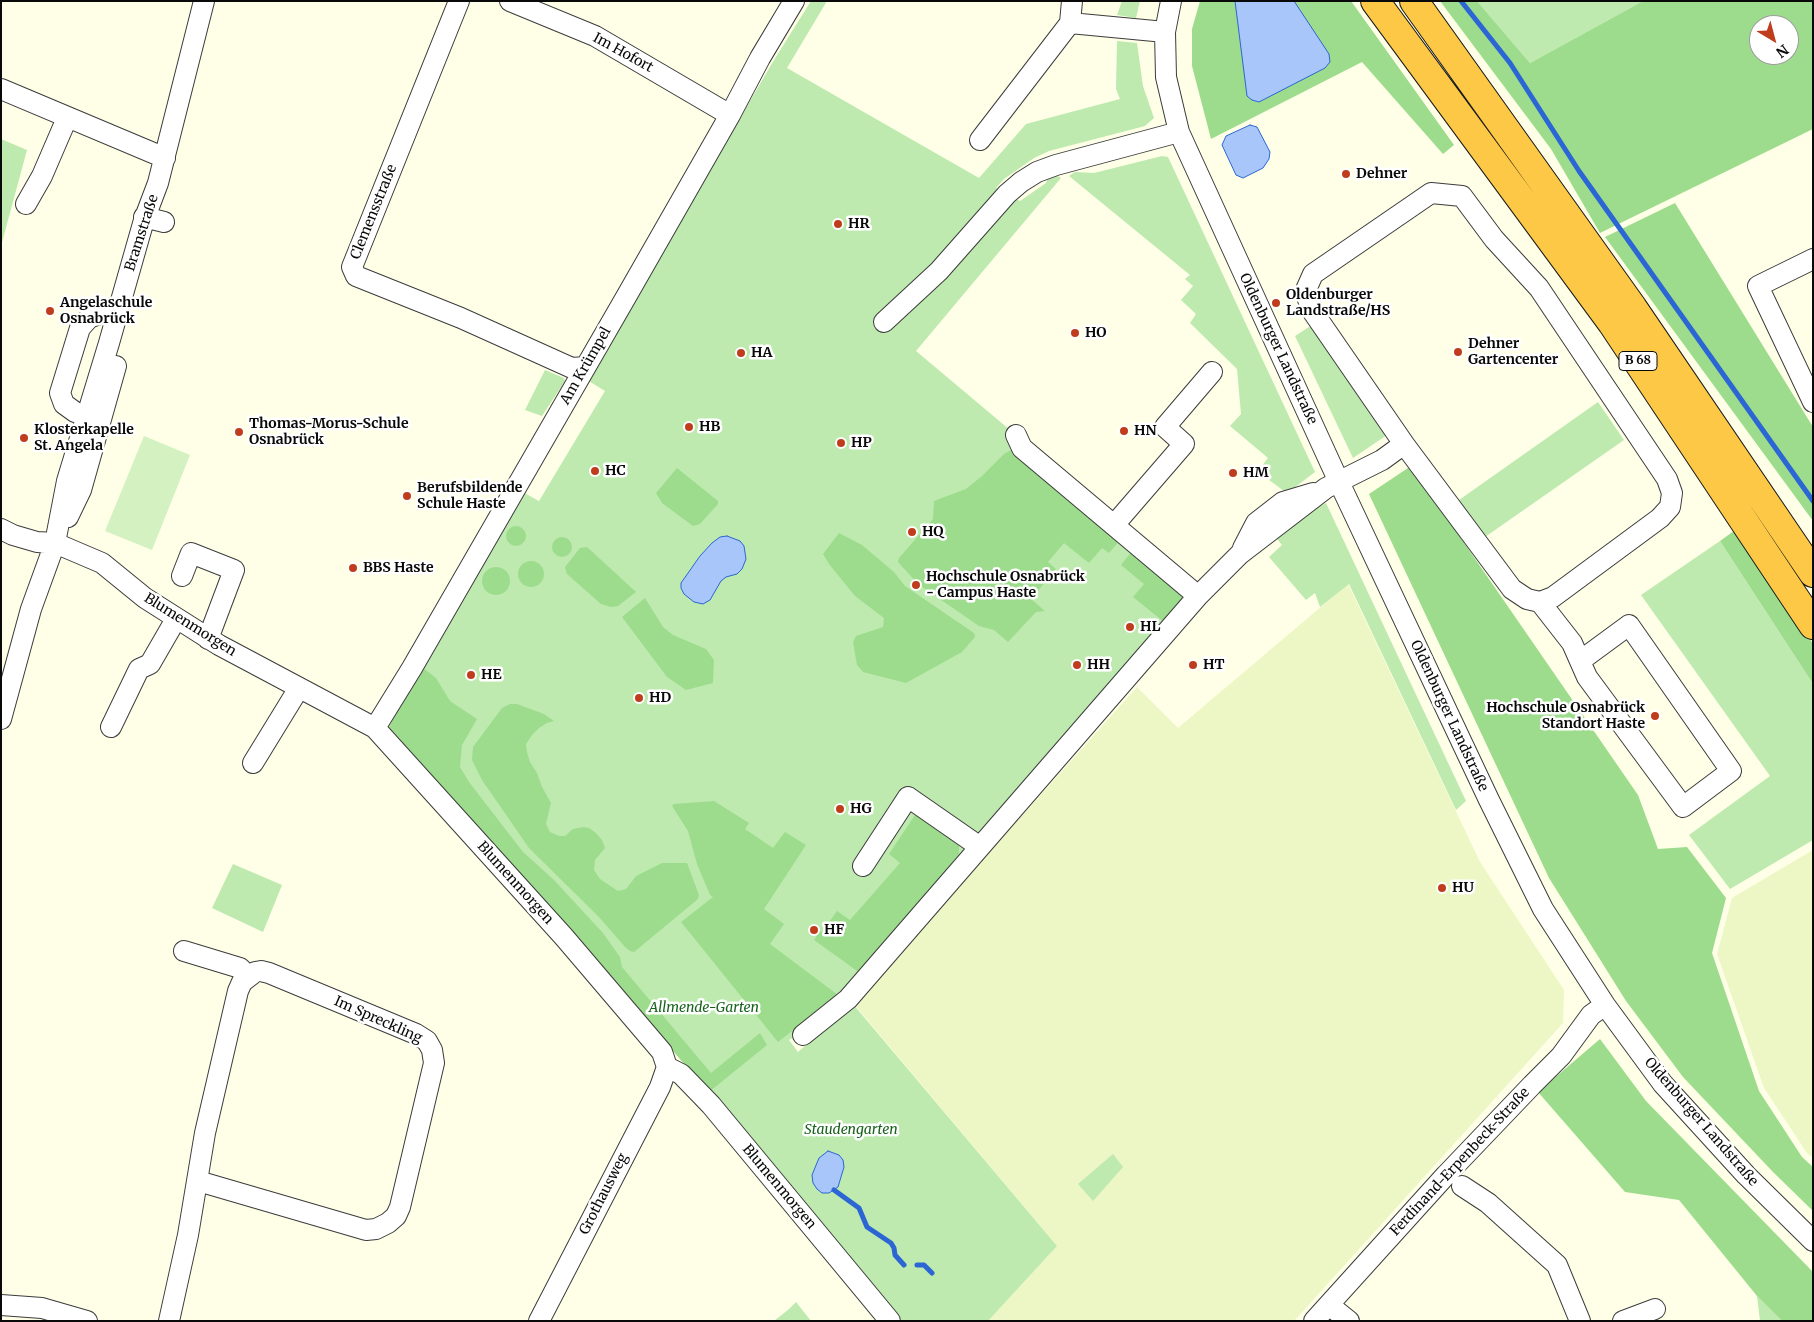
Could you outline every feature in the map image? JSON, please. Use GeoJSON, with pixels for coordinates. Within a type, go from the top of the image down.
{"type":"FeatureCollection","features":[{"type":"Feature","properties":{"kind":"highway","name":"B 68"},"geometry":{"type":"LineString","coordinates":[[1375,1],[1612,323],[1813,625]]}},
{"type":"Feature","properties":{"kind":"highway","name":"B 68"},"geometry":{"type":"LineString","coordinates":[[1414,1],[1633,308],[1813,573]]}},
{"type":"Feature","properties":{"kind":"street","name":"Bramstraße"},"geometry":{"type":"LineString","coordinates":[[1,719],[31,609],[55,543],[67,481],[122,347],[154,220],[158,183],[204,1]]}},
{"type":"Feature","properties":{"kind":"street","name":"Clemensstraße"},"geometry":{"type":"LineString","coordinates":[[459,1],[352,267],[356,276],[461,318],[572,368],[585,367]]}},
{"type":"Feature","properties":{"kind":"street","name":"Im Hofort"},"geometry":{"type":"LineString","coordinates":[[510,1],[595,36],[730,115]]}},
{"type":"Feature","properties":{"kind":"street","name":"Am Krümpel"},"geometry":{"type":"LineString","coordinates":[[375,728],[414,664],[794,1]]}},
{"type":"Feature","properties":{"kind":"street"},"geometry":{"type":"LineString","coordinates":[[980,140],[1070,23],[1072,1]]}},
{"type":"Feature","properties":{"kind":"street","name":"Oldenburger Landstraße"},"geometry":{"type":"LineString","coordinates":[[1171,1],[1164,32],[1166,77],[1179,132],[1333,485],[1543,909],[1605,1005],[1663,1084],[1746,1175],[1813,1241]]}},
{"type":"Feature","properties":{"kind":"street"},"geometry":{"type":"LineString","coordinates":[[1070,23],[1164,32]]}},
{"type":"Feature","properties":{"kind":"street"},"geometry":{"type":"LineString","coordinates":[[1,90],[165,158]]}},
{"type":"Feature","properties":{"kind":"street"},"geometry":{"type":"LineString","coordinates":[[26,204],[42,176],[67,118]]}},
{"type":"Feature","properties":{"kind":"street"},"geometry":{"type":"LineString","coordinates":[[884,322],[939,271],[1007,194],[1021,182],[1037,172],[1056,165],[1179,132]]}},
{"type":"Feature","properties":{"kind":"street"},"geometry":{"type":"LineString","coordinates":[[1431,193],[1462,196],[1494,238],[1539,288],[1667,479],[1672,492],[1670,507],[1660,518],[1553,597],[1540,602],[1527,599],[1512,589],[1404,444],[1312,312],[1305,292],[1313,274],[1431,193]]}},
{"type":"Feature","properties":{"kind":"street","name":"Bramstraße"},"geometry":{"type":"LineString","coordinates":[[93,419],[120,305],[154,220]]}},
{"type":"Feature","properties":{"kind":"street"},"geometry":{"type":"LineString","coordinates":[[1813,260],[1758,286],[1813,402]]}},
{"type":"Feature","properties":{"kind":"street"},"geometry":{"type":"LineString","coordinates":[[93,419],[75,412],[64,404],[60,392],[80,328],[89,318],[120,305]]}},
{"type":"Feature","properties":{"kind":"street"},"geometry":{"type":"LineString","coordinates":[[1114,525],[1184,444],[1165,427],[1212,372]]}},
{"type":"Feature","properties":{"kind":"street"},"geometry":{"type":"LineString","coordinates":[[1016,435],[1022,448],[1198,596]]}},
{"type":"Feature","properties":{"kind":"street"},"geometry":{"type":"LineString","coordinates":[[803,1035],[848,999],[1198,596],[1240,554],[1333,485],[1382,460],[1404,444]]}},
{"type":"Feature","properties":{"kind":"street","name":"Blumenmorgen"},"geometry":{"type":"LineString","coordinates":[[1,529],[13,535],[37,542],[55,543],[102,563],[144,598],[176,619],[375,728],[564,937],[662,1052],[668,1067],[681,1074],[711,1105],[890,1321]]}},
{"type":"Feature","properties":{"kind":"street"},"geometry":{"type":"LineString","coordinates":[[182,576],[191,553],[234,570],[208,638]]}},
{"type":"Feature","properties":{"kind":"street"},"geometry":{"type":"LineString","coordinates":[[1540,602],[1572,643],[1587,677],[1683,807],[1731,771],[1629,625],[1580,661]]}},
{"type":"Feature","properties":{"kind":"street"},"geometry":{"type":"LineString","coordinates":[[111,726],[139,669],[150,664],[176,619]]}},
{"type":"Feature","properties":{"kind":"street"},"geometry":{"type":"LineString","coordinates":[[253,763],[299,688]]}},
{"type":"Feature","properties":{"kind":"street"},"geometry":{"type":"LineString","coordinates":[[863,866],[908,797],[980,847]]}},
{"type":"Feature","properties":{"kind":"street"},"geometry":{"type":"LineString","coordinates":[[169,1321],[198,1182],[205,1132],[238,990],[248,976],[240,968],[184,951]]}},
{"type":"Feature","properties":{"kind":"street","name":"Im Spreckling"},"geometry":{"type":"LineString","coordinates":[[198,1182],[366,1230],[376,1229],[388,1223],[396,1216],[400,1207],[434,1063],[432,1050],[427,1041],[416,1034],[269,973],[261,971],[248,976]]}},
{"type":"Feature","properties":{"kind":"street","name":"Ferdinand-Erpenbeck-Straße"},"geometry":{"type":"LineString","coordinates":[[1314,1321],[1453,1168],[1562,1056],[1591,1015],[1605,1005]]}},
{"type":"Feature","properties":{"kind":"street","name":"Grothausweg"},"geometry":{"type":"LineString","coordinates":[[540,1321],[660,1087],[668,1067]]}},
{"type":"Feature","properties":{"kind":"street"},"geometry":{"type":"LineString","coordinates":[[1462,1186],[1488,1204],[1557,1265],[1580,1321]]}},
{"type":"Feature","properties":{"kind":"street"},"geometry":{"type":"LineString","coordinates":[[1,1305],[42,1308],[87,1321]]}},
{"type":"Feature","properties":{"kind":"street"},"geometry":{"type":"LineString","coordinates":[[1329,1305],[1350,1321]]}},
{"type":"Feature","properties":{"kind":"street"},"geometry":{"type":"LineString","coordinates":[[1623,1321],[1655,1309]]}},
{"type":"Feature","properties":{"kind":"green space"},"geometry":{"type":"Polygon","coordinates":[[[811,1],[827,1],[787,68],[979,178],[1026,124],[1120,99],[1116,89],[1117,41],[1137,43],[1143,86],[1154,118],[1145,126],[1049,151],[1034,158],[1004,179],[996,188],[1020,201],[1046,183],[1048,176],[1054,174],[1061,178],[916,351],[1016,435],[1196,595],[849,993],[801,1033],[789,1040],[798,1052],[853,1004],[1057,1246],[988,1321],[902,1321],[709,1092],[389,727],[519,490],[539,501],[605,391],[587,380],[774,60],[811,1]]]}},
{"type":"Feature","properties":{"kind":"green space"},"geometry":{"type":"Polygon","coordinates":[[[1122,1],[1140,1],[1136,18],[1117,15],[1122,1]]]}},
{"type":"Feature","properties":{"kind":"green space"},"geometry":{"type":"Polygon","coordinates":[[[1200,1],[1351,1],[1454,145],[1443,154],[1362,62],[1211,139],[1192,66],[1192,29],[1200,1]]]}},
{"type":"Feature","properties":{"kind":"green space"},"geometry":{"type":"Polygon","coordinates":[[[1440,1],[1477,1],[1530,63],[1643,1],[1813,1],[1813,129],[1600,233],[1551,149],[1440,1]]]}},
{"type":"Feature","properties":{"kind":"green space"},"geometry":{"type":"Polygon","coordinates":[[[1477,1],[1643,1],[1530,63],[1477,1]]]}},
{"type":"Feature","properties":{"kind":"green space"},"geometry":{"type":"Polygon","coordinates":[[[1,139],[27,150],[1,246],[1,139]]]}},
{"type":"Feature","properties":{"kind":"green space"},"geometry":{"type":"Polygon","coordinates":[[[1162,156],[1168,157],[1315,472],[1290,491],[1284,491],[1269,480],[1272,477],[1261,467],[1268,458],[1230,426],[1241,414],[1237,369],[1190,323],[1196,314],[1181,300],[1193,286],[1185,279],[1190,275],[1069,176],[1075,172],[1094,173],[1162,156]]]}},
{"type":"Feature","properties":{"kind":"green space"},"geometry":{"type":"Polygon","coordinates":[[[1675,203],[1813,427],[1813,521],[1605,237],[1675,203]]]}},
{"type":"Feature","properties":{"kind":"green space"},"geometry":{"type":"Polygon","coordinates":[[[1312,325],[1387,435],[1353,458],[1295,336],[1312,325]]]}},
{"type":"Feature","properties":{"kind":"green space"},"geometry":{"type":"Polygon","coordinates":[[[545,370],[564,378],[565,381],[542,416],[525,410],[545,370]]]}},
{"type":"Feature","properties":{"kind":"green space"},"geometry":{"type":"Polygon","coordinates":[[[1598,402],[1624,440],[1485,537],[1459,500],[1598,402]]]}},
{"type":"Feature","properties":{"kind":"green space"},"geometry":{"type":"Polygon","coordinates":[[[144,436],[190,455],[152,550],[105,531],[144,436]]]}},
{"type":"Feature","properties":{"kind":"green space"},"geometry":{"type":"Polygon","coordinates":[[[1011,450],[1121,539],[1109,553],[1102,548],[1089,563],[1064,543],[1048,562],[1056,569],[1031,599],[1045,611],[1036,612],[1008,642],[994,630],[979,626],[918,584],[898,562],[899,558],[933,519],[934,501],[966,489],[1004,454],[1011,450]]]}},
{"type":"Feature","properties":{"kind":"green space"},"geometry":{"type":"Polygon","coordinates":[[[1411,466],[1638,795],[1658,849],[1687,847],[1726,898],[1712,953],[1759,1091],[1802,1157],[1813,1167],[1813,1211],[1773,1172],[1683,1077],[1626,1001],[1549,878],[1369,494],[1411,466]]]}},
{"type":"Feature","properties":{"kind":"green space"},"geometry":{"type":"Polygon","coordinates":[[[677,468],[718,501],[718,504],[700,524],[693,526],[662,503],[656,493],[677,468]]]}},
{"type":"Feature","properties":{"kind":"green space"},"geometry":{"type":"Polygon","coordinates":[[[1326,503],[1466,801],[1456,810],[1349,584],[1320,607],[1315,593],[1306,600],[1269,557],[1282,545],[1274,535],[1326,503]]]}},
{"type":"Feature","properties":{"kind":"green space"},"geometry":{"type":"Polygon","coordinates":[[[516,526],[523,529],[526,536],[523,543],[516,546],[509,543],[506,536],[509,529],[516,526]]]}},
{"type":"Feature","properties":{"kind":"green space"},"geometry":{"type":"Polygon","coordinates":[[[1738,528],[1813,644],[1813,684],[1720,541],[1738,528]]]}},
{"type":"Feature","properties":{"kind":"green space"},"geometry":{"type":"Polygon","coordinates":[[[839,533],[862,545],[894,572],[905,586],[974,633],[975,637],[962,652],[906,683],[863,672],[857,665],[853,642],[856,636],[883,627],[884,618],[855,596],[823,554],[839,533]]]}},
{"type":"Feature","properties":{"kind":"green space"},"geometry":{"type":"Polygon","coordinates":[[[562,537],[569,540],[572,547],[569,554],[562,557],[555,554],[552,547],[555,540],[562,537]]]}},
{"type":"Feature","properties":{"kind":"green space"},"geometry":{"type":"Polygon","coordinates":[[[1720,541],[1813,684],[1813,840],[1730,889],[1689,835],[1770,776],[1641,595],[1720,541]]]}},
{"type":"Feature","properties":{"kind":"green space"},"geometry":{"type":"Polygon","coordinates":[[[587,547],[636,592],[618,606],[611,607],[601,604],[567,574],[565,567],[580,548],[587,547]]]}},
{"type":"Feature","properties":{"kind":"green space"},"geometry":{"type":"Polygon","coordinates":[[[1133,550],[1182,592],[1182,601],[1164,622],[1133,597],[1144,584],[1121,565],[1133,550]]]}},
{"type":"Feature","properties":{"kind":"green space"},"geometry":{"type":"Polygon","coordinates":[[[531,561],[540,565],[544,574],[540,583],[531,587],[522,583],[518,574],[522,565],[531,561]]]}},
{"type":"Feature","properties":{"kind":"green space"},"geometry":{"type":"Polygon","coordinates":[[[496,567],[506,571],[510,581],[506,591],[496,595],[486,591],[482,581],[486,571],[496,567]]]}},
{"type":"Feature","properties":{"kind":"green space"},"geometry":{"type":"Polygon","coordinates":[[[1348,584],[1480,862],[1564,990],[1563,1023],[1294,1321],[988,1321],[1057,1246],[854,1004],[1137,687],[1178,728],[1348,584]]]}},
{"type":"Feature","properties":{"kind":"green space"},"geometry":{"type":"Polygon","coordinates":[[[645,598],[663,627],[673,635],[706,649],[714,660],[713,683],[686,690],[667,677],[622,617],[645,598]]]}},
{"type":"Feature","properties":{"kind":"green space"},"geometry":{"type":"Polygon","coordinates":[[[422,667],[436,678],[450,701],[477,719],[462,745],[460,767],[469,782],[523,852],[553,879],[603,933],[620,957],[622,967],[711,1073],[760,1033],[767,1045],[709,1092],[389,727],[422,667]]]}},
{"type":"Feature","properties":{"kind":"green space"},"geometry":{"type":"Polygon","coordinates":[[[510,704],[517,704],[544,714],[554,721],[539,728],[526,744],[530,762],[551,803],[546,824],[550,832],[559,836],[565,836],[573,829],[583,827],[589,828],[596,833],[602,840],[605,848],[595,860],[594,870],[600,879],[618,891],[626,889],[636,876],[662,863],[687,863],[699,895],[698,899],[634,952],[625,947],[599,917],[529,848],[482,780],[472,760],[473,747],[502,708],[510,704]]]}},
{"type":"Feature","properties":{"kind":"green space"},"geometry":{"type":"Polygon","coordinates":[[[714,801],[749,823],[745,829],[773,848],[785,832],[806,845],[764,909],[784,924],[770,944],[838,995],[778,1042],[681,922],[713,897],[710,895],[697,864],[688,831],[672,806],[674,804],[714,801]]]}},
{"type":"Feature","properties":{"kind":"green space"},"geometry":{"type":"Polygon","coordinates":[[[923,811],[959,836],[959,854],[860,973],[814,940],[837,911],[850,920],[900,863],[889,854],[915,815],[923,811]]]}},
{"type":"Feature","properties":{"kind":"green space"},"geometry":{"type":"Polygon","coordinates":[[[1813,850],[1813,1158],[1807,1153],[1764,1088],[1717,954],[1732,898],[1813,850]]]}},
{"type":"Feature","properties":{"kind":"green space"},"geometry":{"type":"Polygon","coordinates":[[[233,864],[282,885],[263,932],[212,908],[233,864]]]}},
{"type":"Feature","properties":{"kind":"green space"},"geometry":{"type":"Polygon","coordinates":[[[1600,1039],[1646,1101],[1813,1272],[1813,1321],[1782,1321],[1757,1296],[1679,1200],[1625,1192],[1538,1092],[1600,1039]]]}},
{"type":"Feature","properties":{"kind":"green space"},"geometry":{"type":"Polygon","coordinates":[[[1113,1154],[1123,1167],[1093,1201],[1078,1184],[1113,1154]]]}},
{"type":"Feature","properties":{"kind":"green space"},"geometry":{"type":"Polygon","coordinates":[[[1757,1296],[1782,1321],[1760,1321],[1757,1296]]]}},
{"type":"Feature","properties":{"kind":"green space"},"geometry":{"type":"Polygon","coordinates":[[[796,1302],[811,1321],[774,1321],[789,1309],[796,1302]]]}},
{"type":"Feature","properties":{"kind":"water"},"geometry":{"type":"Polygon","coordinates":[[[1235,1],[1294,1],[1329,54],[1330,62],[1325,68],[1259,102],[1252,100],[1247,96],[1235,1]]]}},
{"type":"Feature","properties":{"kind":"water"},"geometry":{"type":"Polygon","coordinates":[[[1250,125],[1257,127],[1270,152],[1269,159],[1263,168],[1243,178],[1236,175],[1222,145],[1226,136],[1250,125]]]}},
{"type":"Feature","properties":{"kind":"water"},"geometry":{"type":"Polygon","coordinates":[[[727,536],[740,541],[744,546],[746,559],[742,569],[737,574],[726,577],[721,581],[710,600],[703,604],[694,602],[684,594],[681,583],[700,556],[712,543],[720,537],[727,536]]]}},
{"type":"Feature","properties":{"kind":"water"},"geometry":{"type":"Polygon","coordinates":[[[828,1151],[839,1155],[843,1160],[844,1167],[838,1187],[829,1193],[822,1193],[813,1183],[812,1175],[819,1158],[828,1151]]]}},
{"type":"Feature","properties":{"kind":"waterway"},"geometry":{"type":"LineString","coordinates":[[1461,1],[1510,63],[1579,171],[1813,501]]}},
{"type":"Feature","properties":{"kind":"waterway"},"geometry":{"type":"LineString","coordinates":[[834,1190],[859,1208],[867,1227],[891,1243],[895,1255],[904,1265]]}},
{"type":"Feature","properties":{"kind":"waterway"},"geometry":{"type":"LineString","coordinates":[[917,1265],[924,1265],[932,1273]]}},
{"type":"Feature","properties":{"kind":"place","name":"Dehner"},"geometry":{"type":"Point","coordinates":[1346,174]}},
{"type":"Feature","properties":{"kind":"place","name":"HR"},"geometry":{"type":"Point","coordinates":[838,224]}},
{"type":"Feature","properties":{"kind":"place","name":"Oldenburger Landstraße/HS"},"geometry":{"type":"Point","coordinates":[1276,303]}},
{"type":"Feature","properties":{"kind":"place","name":"Angelaschule Osnabrück"},"geometry":{"type":"Point","coordinates":[50,311]}},
{"type":"Feature","properties":{"kind":"place","name":"HO"},"geometry":{"type":"Point","coordinates":[1075,333]}},
{"type":"Feature","properties":{"kind":"place","name":"Dehner Gartencenter"},"geometry":{"type":"Point","coordinates":[1458,352]}},
{"type":"Feature","properties":{"kind":"place","name":"HA"},"geometry":{"type":"Point","coordinates":[741,353]}},
{"type":"Feature","properties":{"kind":"place","name":"HB"},"geometry":{"type":"Point","coordinates":[689,427]}},
{"type":"Feature","properties":{"kind":"place","name":"HN"},"geometry":{"type":"Point","coordinates":[1124,431]}},
{"type":"Feature","properties":{"kind":"place","name":"Thomas-Morus-Schule Osnabrück"},"geometry":{"type":"Point","coordinates":[239,432]}},
{"type":"Feature","properties":{"kind":"place","name":"Klosterkapelle St. Angela"},"geometry":{"type":"Point","coordinates":[24,438]}},
{"type":"Feature","properties":{"kind":"place","name":"HP"},"geometry":{"type":"Point","coordinates":[841,443]}},
{"type":"Feature","properties":{"kind":"place","name":"HC"},"geometry":{"type":"Point","coordinates":[595,471]}},
{"type":"Feature","properties":{"kind":"place","name":"HM"},"geometry":{"type":"Point","coordinates":[1233,473]}},
{"type":"Feature","properties":{"kind":"place","name":"Berufsbildende Schule Haste"},"geometry":{"type":"Point","coordinates":[407,496]}},
{"type":"Feature","properties":{"kind":"place","name":"HQ"},"geometry":{"type":"Point","coordinates":[912,532]}},
{"type":"Feature","properties":{"kind":"place","name":"BBS Haste"},"geometry":{"type":"Point","coordinates":[353,568]}},
{"type":"Feature","properties":{"kind":"place","name":"Hochschule Osnabrück - Campus Haste"},"geometry":{"type":"Point","coordinates":[916,585]}},
{"type":"Feature","properties":{"kind":"place","name":"HL"},"geometry":{"type":"Point","coordinates":[1130,627]}},
{"type":"Feature","properties":{"kind":"place","name":"HH"},"geometry":{"type":"Point","coordinates":[1077,665]}},
{"type":"Feature","properties":{"kind":"place","name":"HT"},"geometry":{"type":"Point","coordinates":[1193,665]}},
{"type":"Feature","properties":{"kind":"place","name":"HE"},"geometry":{"type":"Point","coordinates":[471,675]}},
{"type":"Feature","properties":{"kind":"place","name":"HD"},"geometry":{"type":"Point","coordinates":[639,698]}},
{"type":"Feature","properties":{"kind":"place","name":"Hochschule Osnabrück Standort Haste"},"geometry":{"type":"Point","coordinates":[1655,716]}},
{"type":"Feature","properties":{"kind":"place","name":"HG"},"geometry":{"type":"Point","coordinates":[840,809]}},
{"type":"Feature","properties":{"kind":"place","name":"HU"},"geometry":{"type":"Point","coordinates":[1442,888]}},
{"type":"Feature","properties":{"kind":"place","name":"HF"},"geometry":{"type":"Point","coordinates":[814,930]}},
{"type":"Feature","properties":{"kind":"park label","name":"Allmende-Garten"},"geometry":{"type":"Point","coordinates":[704,1008]}},
{"type":"Feature","properties":{"kind":"park label","name":"Staudengarten"},"geometry":{"type":"Point","coordinates":[851,1130]}}]}
